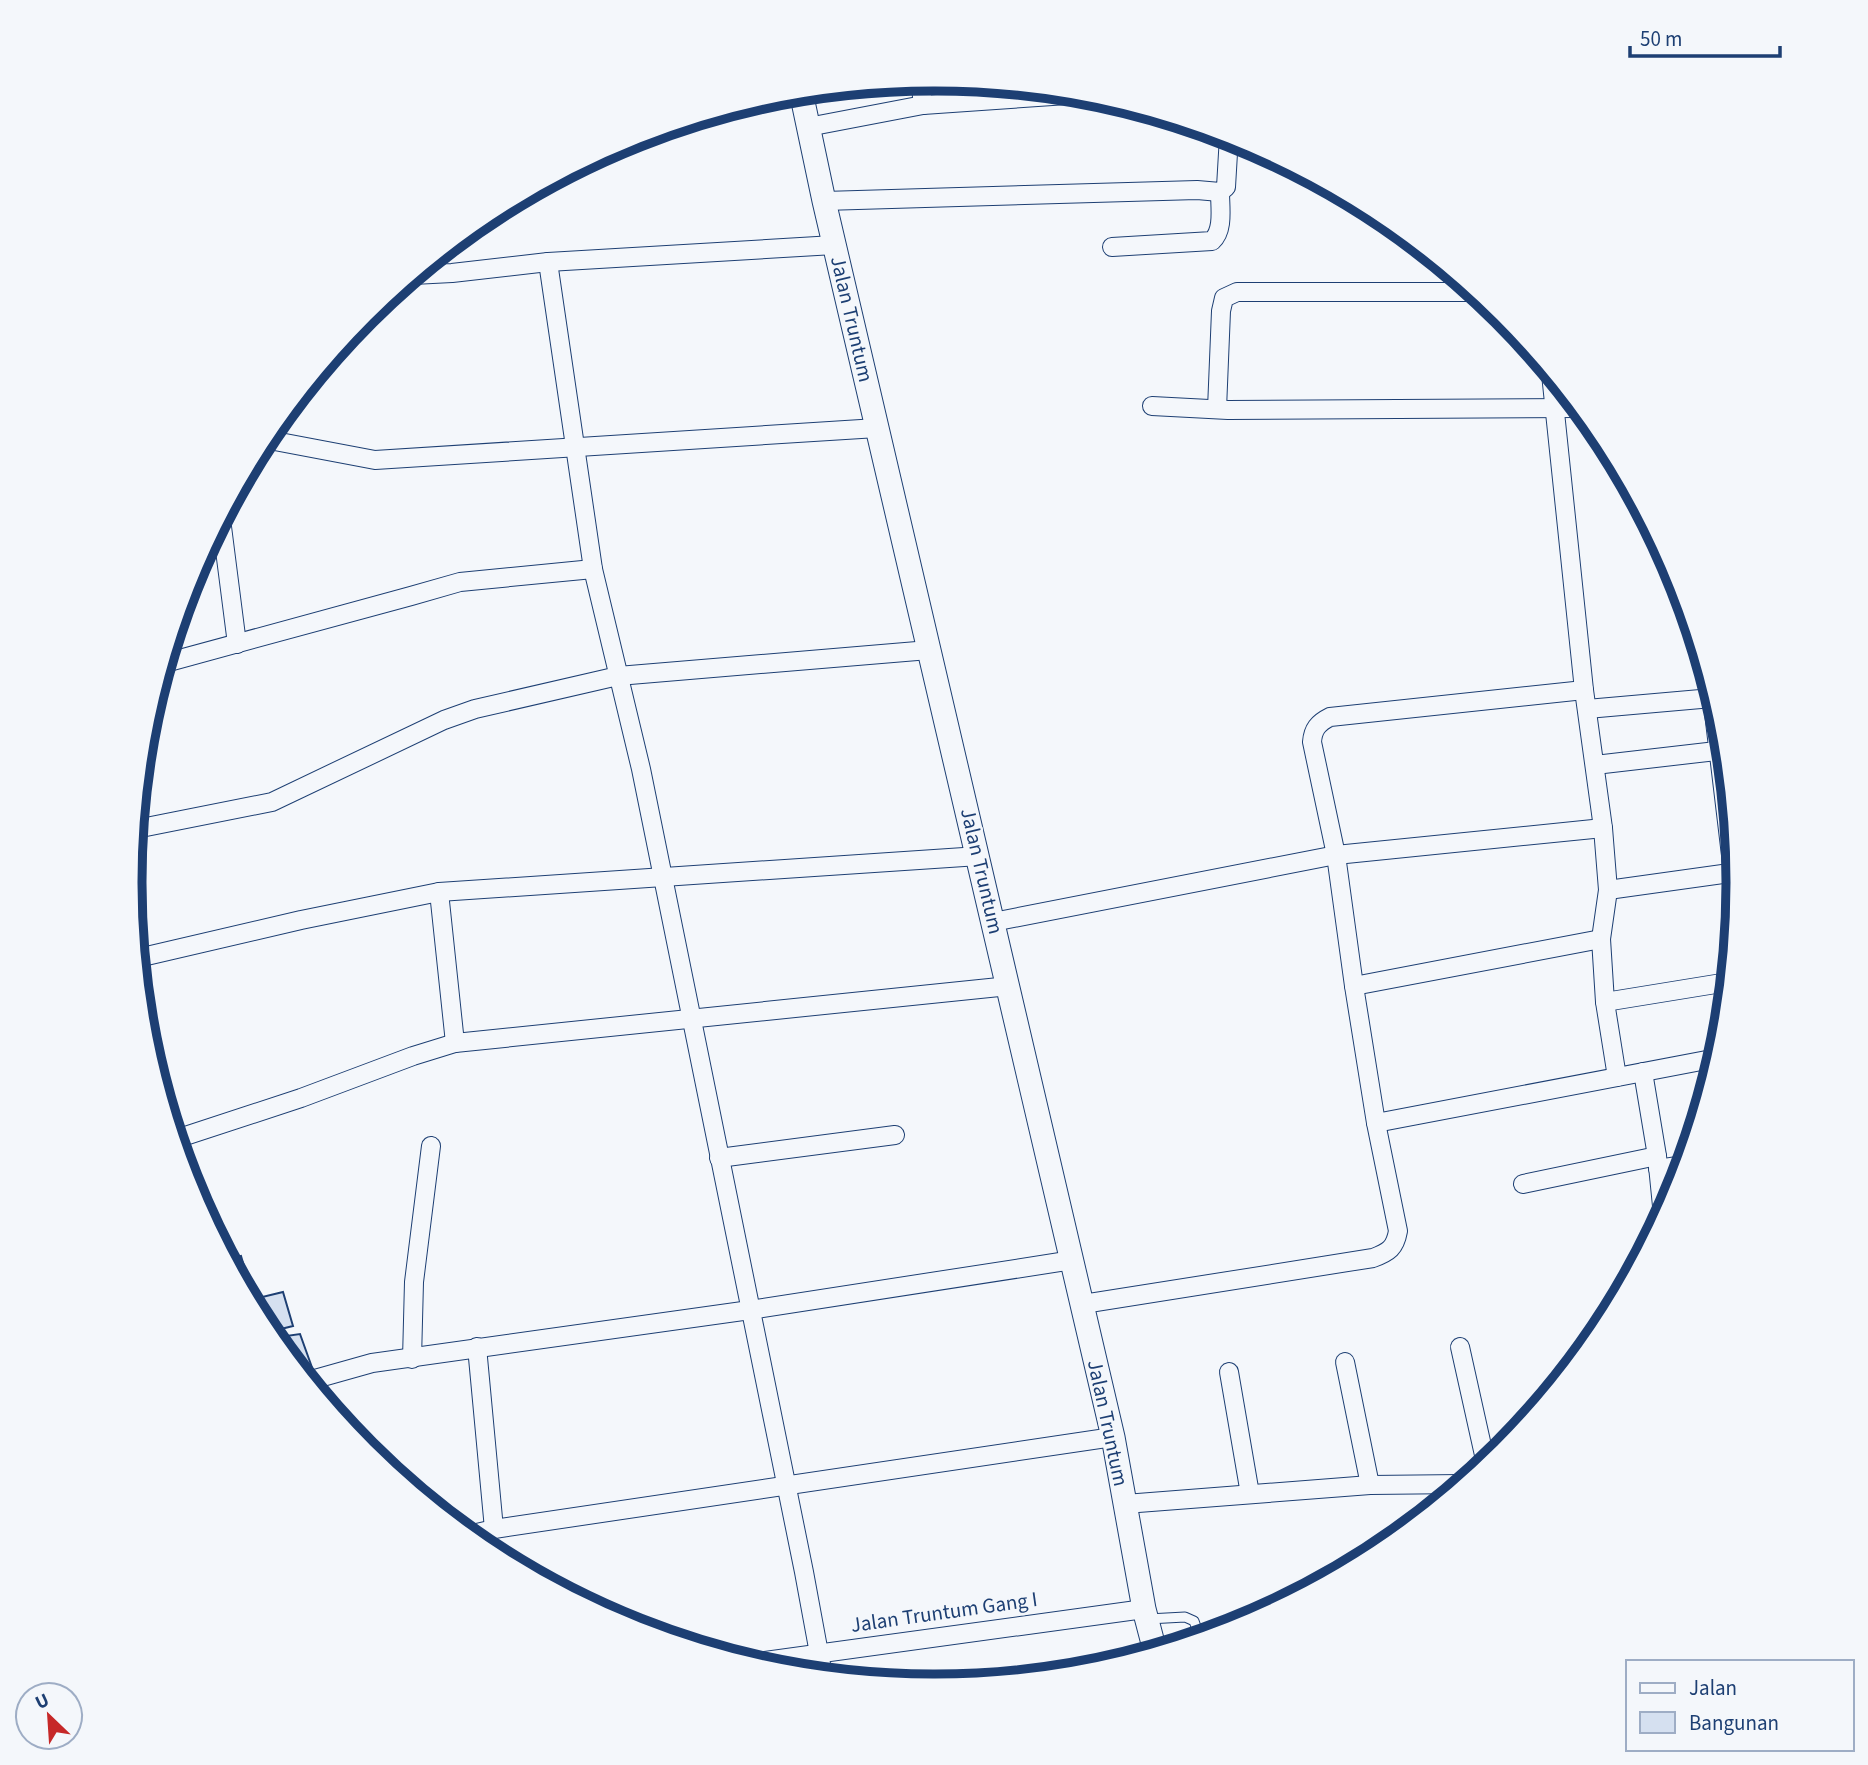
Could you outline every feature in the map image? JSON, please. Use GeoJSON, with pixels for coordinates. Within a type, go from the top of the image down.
{"type":"FeatureCollection","features":[{"type":"Feature","properties":{"kind":"street"},"geometry":{"type":"LineString","coordinates":[[921,91],[923,105]]}},
{"type":"Feature","properties":{"kind":"street"},"geometry":{"type":"LineString","coordinates":[[808,127],[923,105],[1032,97]]}},
{"type":"Feature","properties":{"kind":"street","name":"Jalan Truntum"},"geometry":{"type":"LineString","coordinates":[[803,102],[834,245],[1073,1260],[1113,1437],[1145,1614],[1153,1643]]}},
{"type":"Feature","properties":{"kind":"street"},"geometry":{"type":"LineString","coordinates":[[824,201],[1197,190],[1220,192],[1226,187],[1228,148]]}},
{"type":"Feature","properties":{"kind":"street"},"geometry":{"type":"LineString","coordinates":[[1112,247],[1212,242],[1217,236],[1219,224],[1220,192]]}},
{"type":"Feature","properties":{"kind":"street"},"geometry":{"type":"LineString","coordinates":[[428,274],[548,262],[834,245]]}},
{"type":"Feature","properties":{"kind":"street"},"geometry":{"type":"LineString","coordinates":[[548,262],[593,569],[641,769],[786,1484],[820,1665]]}},
{"type":"Feature","properties":{"kind":"street"},"geometry":{"type":"LineString","coordinates":[[1217,409],[1221,311],[1224,298],[1229,294],[1461,292]]}},
{"type":"Feature","properties":{"kind":"street"},"geometry":{"type":"LineString","coordinates":[[1553,390],[1584,690],[1603,828],[1608,890],[1601,939],[1605,1002],[1617,1077]]}},
{"type":"Feature","properties":{"kind":"street"},"geometry":{"type":"LineString","coordinates":[[1152,406],[1217,409],[1567,408]]}},
{"type":"Feature","properties":{"kind":"street"},"geometry":{"type":"LineString","coordinates":[[277,441],[375,460],[877,428]]}},
{"type":"Feature","properties":{"kind":"street"},"geometry":{"type":"LineString","coordinates":[[223,534],[237,644]]}},
{"type":"Feature","properties":{"kind":"street"},"geometry":{"type":"LineString","coordinates":[[175,660],[411,596],[445,584],[593,569]]}},
{"type":"Feature","properties":{"kind":"street"},"geometry":{"type":"LineString","coordinates":[[144,827],[272,802],[444,720],[475,709],[618,676],[929,650]]}},
{"type":"Feature","properties":{"kind":"street"},"geometry":{"type":"LineString","coordinates":[[1081,1299],[1350,1257],[1374,1248],[1398,1231],[1376,1123],[1336,855],[1312,742],[1313,734],[1322,722],[1330,717],[1584,690]]}},
{"type":"Feature","properties":{"kind":"street"},"geometry":{"type":"LineString","coordinates":[[1587,709],[1703,694]]}},
{"type":"Feature","properties":{"kind":"street"},"geometry":{"type":"LineString","coordinates":[[1595,765],[1714,752]]}},
{"type":"Feature","properties":{"kind":"street"},"geometry":{"type":"LineString","coordinates":[[993,922],[1336,855],[1603,828]]}},
{"type":"Feature","properties":{"kind":"street"},"geometry":{"type":"LineString","coordinates":[[146,956],[301,920],[439,892],[979,856]]}},
{"type":"Feature","properties":{"kind":"street"},"geometry":{"type":"LineString","coordinates":[[1608,890],[1726,873]]}},
{"type":"Feature","properties":{"kind":"street"},"geometry":{"type":"LineString","coordinates":[[439,892],[455,1043]]}},
{"type":"Feature","properties":{"kind":"street"},"geometry":{"type":"LineString","coordinates":[[1354,986],[1601,939]]}},
{"type":"Feature","properties":{"kind":"street"},"geometry":{"type":"LineString","coordinates":[[1605,1002],[1719,983]]}},
{"type":"Feature","properties":{"kind":"street"},"geometry":{"type":"LineString","coordinates":[[185,1136],[455,1043],[1009,986]]}},
{"type":"Feature","properties":{"kind":"street"},"geometry":{"type":"LineString","coordinates":[[1376,1123],[1705,1060]]}},
{"type":"Feature","properties":{"kind":"street"},"geometry":{"type":"LineString","coordinates":[[1643,1072],[1661,1195]]}},
{"type":"Feature","properties":{"kind":"street"},"geometry":{"type":"LineString","coordinates":[[719,1158],[895,1136]]}},
{"type":"Feature","properties":{"kind":"street"},"geometry":{"type":"LineString","coordinates":[[412,1359],[414,1282],[431,1146]]}},
{"type":"Feature","properties":{"kind":"street"},"geometry":{"type":"LineString","coordinates":[[1523,1184],[1657,1163],[1673,1164]]}},
{"type":"Feature","properties":{"kind":"street"},"geometry":{"type":"LineString","coordinates":[[318,1378],[372,1363],[750,1310],[1073,1260]]}},
{"type":"Feature","properties":{"kind":"street"},"geometry":{"type":"LineString","coordinates":[[477,1347],[494,1528]]}},
{"type":"Feature","properties":{"kind":"street"},"geometry":{"type":"LineString","coordinates":[[1460,1347],[1483,1452]]}},
{"type":"Feature","properties":{"kind":"street"},"geometry":{"type":"LineString","coordinates":[[1345,1362],[1370,1485]]}},
{"type":"Feature","properties":{"kind":"street"},"geometry":{"type":"LineString","coordinates":[[1229,1372],[1250,1494]]}},
{"type":"Feature","properties":{"kind":"street"},"geometry":{"type":"LineString","coordinates":[[481,1531],[1113,1437]]}},
{"type":"Feature","properties":{"kind":"street"},"geometry":{"type":"LineString","coordinates":[[1125,1504],[1370,1485],[1448,1484]]}},
{"type":"Feature","properties":{"kind":"street","name":"Jalan Truntum Gang I"},"geometry":{"type":"LineString","coordinates":[[776,1658],[1145,1614]]}},
{"type":"Feature","properties":{"kind":"lane"},"geometry":{"type":"LineString","coordinates":[[1145,1614],[1185,1617],[1194,1621],[1197,1629]]}},
{"type":"Feature","properties":{"kind":"building"},"geometry":{"type":"Polygon","coordinates":[[[241,1256],[246,1272],[237,1257],[241,1256]]]}},
{"type":"Feature","properties":{"kind":"building"},"geometry":{"type":"Polygon","coordinates":[[[283,1292],[293,1326],[281,1329],[261,1297],[283,1292]]]}},
{"type":"Feature","properties":{"kind":"building"},"geometry":{"type":"Polygon","coordinates":[[[300,1334],[314,1373],[306,1364],[286,1336],[300,1334]]]}}]}
